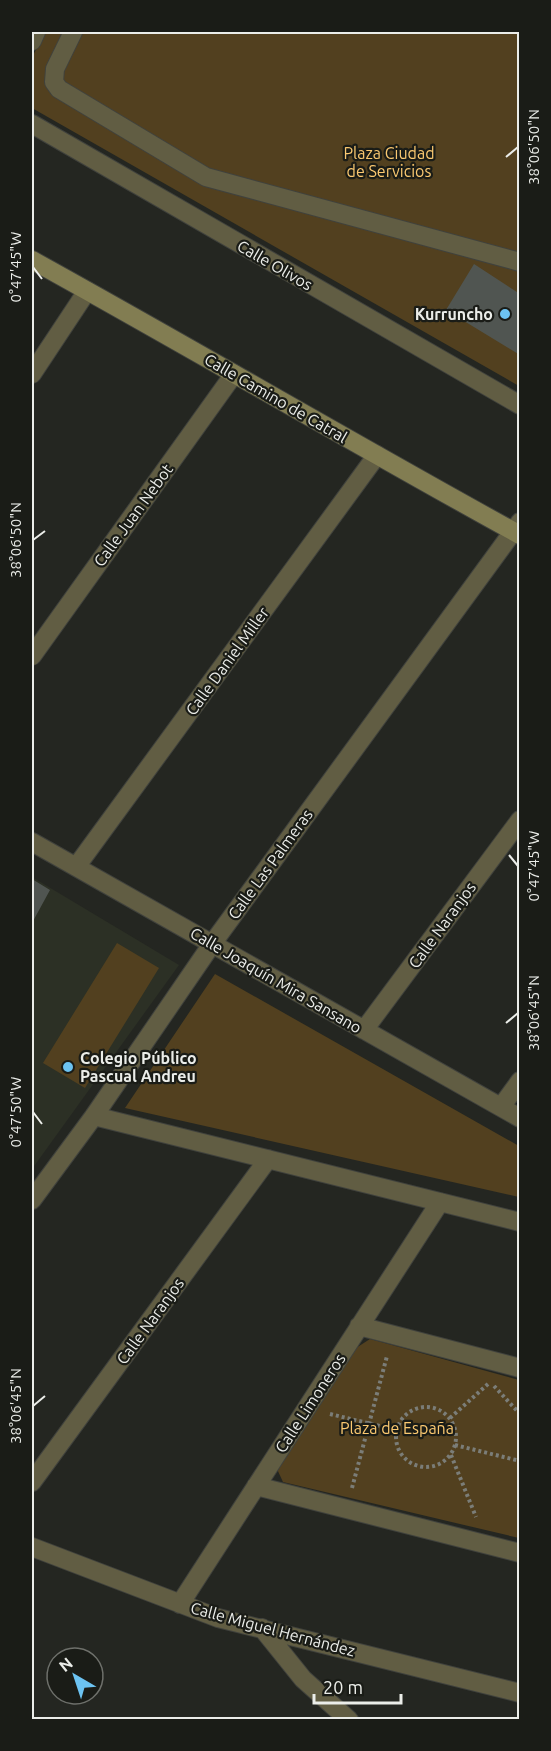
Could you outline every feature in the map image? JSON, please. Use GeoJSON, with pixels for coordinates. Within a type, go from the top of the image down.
{"type":"FeatureCollection","features":[{"type":"Feature","properties":{"kind":"street"},"geometry":{"type":"LineString","coordinates":[[32,42],[36,32]]}},
{"type":"Feature","properties":{"kind":"street"},"geometry":{"type":"LineString","coordinates":[[73,32],[55,69],[54,82],[59,90],[206,177],[519,262]]}},
{"type":"Feature","properties":{"kind":"street","name":"Calle Olivos"},"geometry":{"type":"LineString","coordinates":[[32,124],[519,405]]}},
{"type":"Feature","properties":{"kind":"street","name":"Calle Camino de Catral"},"geometry":{"type":"LineString","coordinates":[[32,261],[377,455],[517,529]]}},
{"type":"Feature","properties":{"kind":"street"},"geometry":{"type":"LineString","coordinates":[[32,374],[87,291]]}},
{"type":"Feature","properties":{"kind":"street","name":"Calle Juan Nebot"},"geometry":{"type":"LineString","coordinates":[[32,656],[234,374]]}},
{"type":"Feature","properties":{"kind":"street","name":"Calle Daniel Miller"},"geometry":{"type":"LineString","coordinates":[[76,867],[377,455]]}},
{"type":"Feature","properties":{"kind":"street","name":"Calle Las Palmeras"},"geometry":{"type":"LineString","coordinates":[[32,1200],[94,1116],[212,944],[517,529]]}},
{"type":"Feature","properties":{"kind":"street","name":"Calle Naranjos"},"geometry":{"type":"LineString","coordinates":[[364,1030],[519,820]]}},
{"type":"Feature","properties":{"kind":"street","name":"Calle Joaquín Mira Sansano"},"geometry":{"type":"LineString","coordinates":[[32,842],[519,1118]]}},
{"type":"Feature","properties":{"kind":"street"},"geometry":{"type":"LineString","coordinates":[[501,1107],[519,1081]]}},
{"type":"Feature","properties":{"kind":"street"},"geometry":{"type":"LineString","coordinates":[[94,1116],[519,1222]]}},
{"type":"Feature","properties":{"kind":"street","name":"Calle Naranjos"},"geometry":{"type":"LineString","coordinates":[[32,1482],[268,1160]]}},
{"type":"Feature","properties":{"kind":"street","name":"Calle Limoneros"},"geometry":{"type":"LineString","coordinates":[[180,1604],[440,1202]]}},
{"type":"Feature","properties":{"kind":"street"},"geometry":{"type":"LineString","coordinates":[[359,1326],[519,1368]]}},
{"type":"Feature","properties":{"kind":"street"},"geometry":{"type":"LineString","coordinates":[[256,1486],[519,1553]]}},
{"type":"Feature","properties":{"kind":"street","name":"Calle Miguel Hernández"},"geometry":{"type":"LineString","coordinates":[[32,1547],[218,1618],[519,1693]]}},
{"type":"Feature","properties":{"kind":"street"},"geometry":{"type":"LineString","coordinates":[[262,1628],[303,1679],[349,1719]]}},
{"type":"Feature","properties":{"kind":"path"},"geometry":{"type":"LineString","coordinates":[[346,1509],[392,1335]]}},
{"type":"Feature","properties":{"kind":"path"},"geometry":{"type":"LineString","coordinates":[[450,1418],[491,1381],[519,1414]]}},
{"type":"Feature","properties":{"kind":"path"},"geometry":{"type":"LineString","coordinates":[[431,1407],[450,1418],[455,1428],[455,1445],[447,1460],[433,1467],[423,1468],[408,1462],[397,1449],[396,1430],[402,1419],[415,1409],[431,1407]]}},
{"type":"Feature","properties":{"kind":"path"},"geometry":{"type":"LineString","coordinates":[[306,1409],[396,1430]]}},
{"type":"Feature","properties":{"kind":"path"},"geometry":{"type":"LineString","coordinates":[[455,1445],[519,1461]]}},
{"type":"Feature","properties":{"kind":"path"},"geometry":{"type":"LineString","coordinates":[[451,1455],[488,1545]]}},
{"type":"Feature","properties":{"kind":"shaded area","name":"Colegio Público Pascual Andreu"},"geometry":{"type":"Polygon","coordinates":[[[32,877],[179,965],[32,1169],[32,877]]]}},
{"type":"Feature","properties":{"kind":"green space","name":"Plaza Ciudad de Servicios"},"geometry":{"type":"Polygon","coordinates":[[[44,32],[519,32],[519,386],[32,108],[32,58],[44,32]]]}},
{"type":"Feature","properties":{"kind":"green space"},"geometry":{"type":"Polygon","coordinates":[[[117,943],[159,968],[85,1088],[43,1063],[117,943]]]}},
{"type":"Feature","properties":{"kind":"green space"},"geometry":{"type":"Polygon","coordinates":[[[215,974],[519,1146],[519,1197],[125,1108],[215,974]]]}},
{"type":"Feature","properties":{"kind":"green space","name":"Plaza de España"},"geometry":{"type":"Polygon","coordinates":[[[370,1339],[519,1380],[519,1538],[283,1482],[277,1469],[356,1348],[370,1339]]]}},
{"type":"Feature","properties":{"kind":"building"},"geometry":{"type":"Polygon","coordinates":[[[474,264],[520,294],[520,355],[446,310],[474,264]]]}},
{"type":"Feature","properties":{"kind":"building"},"geometry":{"type":"Polygon","coordinates":[[[32,879],[50,890],[32,923],[32,879]]]}},
{"type":"Feature","properties":{"kind":"place","name":"Kurruncho"},"geometry":{"type":"Point","coordinates":[505,314]}},
{"type":"Feature","properties":{"kind":"place","name":"Colegio Público Pascual Andreu"},"geometry":{"type":"Point","coordinates":[68,1067]}}]}
